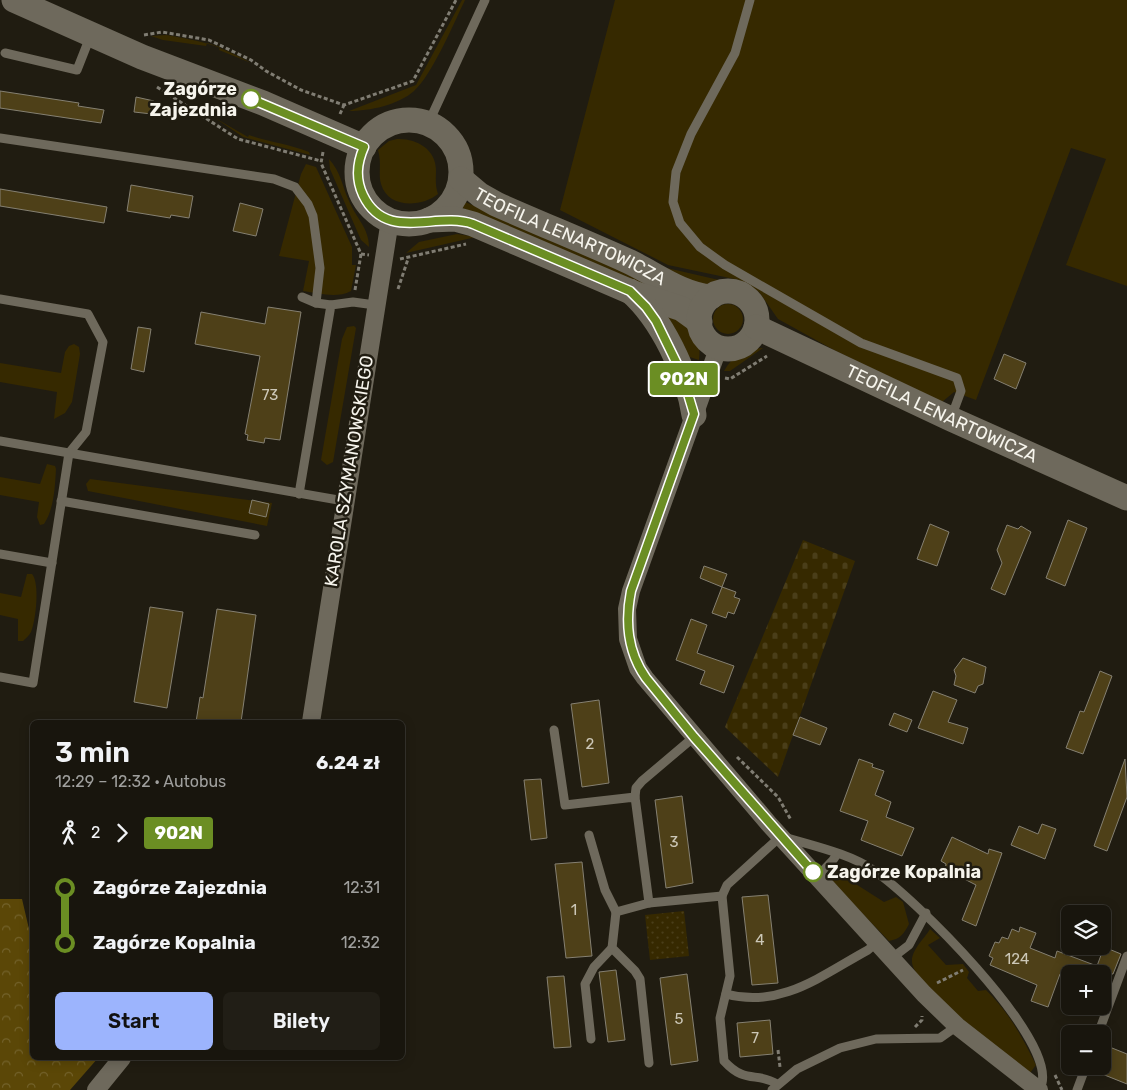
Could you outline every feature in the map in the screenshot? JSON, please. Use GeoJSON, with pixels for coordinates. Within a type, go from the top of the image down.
{"type":"FeatureCollection","features":[{"type":"Feature","properties":{"kind":"street"},"geometry":{"type":"LineString","coordinates":[[14,0],[91,34],[364,147]]}},
{"type":"Feature","properties":{"kind":"street"},"geometry":{"type":"LineString","coordinates":[[407,120],[428,124],[438,129],[454,146],[459,156],[461,179],[458,190],[450,204],[438,215],[416,224],[402,224],[390,220],[372,208],[360,189],[358,168],[364,147],[378,131],[407,120]]}},
{"type":"Feature","properties":{"kind":"street","name":"TEOFILA LENARTOWICZA"},"geometry":{"type":"LineString","coordinates":[[461,179],[480,195],[496,204],[632,263],[694,294],[711,297]]}},
{"type":"Feature","properties":{"kind":"street","name":"TEOFILA LENARTOWICZA"},"geometry":{"type":"LineString","coordinates":[[429,220],[455,219],[473,224],[630,291],[682,309],[700,322]]}},
{"type":"Feature","properties":{"kind":"street","name":"KAROLA SZYMANOWSKIEGO"},"geometry":{"type":"LineString","coordinates":[[311,720],[344,501],[390,220]]}},
{"type":"Feature","properties":{"kind":"street"},"geometry":{"type":"LineString","coordinates":[[630,291],[646,307],[659,327],[686,383],[694,414]]}},
{"type":"Feature","properties":{"kind":"street"},"geometry":{"type":"LineString","coordinates":[[733,291],[746,297],[756,311],[756,327],[744,343],[732,348],[719,346],[704,334],[700,322],[702,310],[711,297],[720,292],[733,291]]}},
{"type":"Feature","properties":{"kind":"street","name":"TEOFILA LENARTOWICZA"},"geometry":{"type":"LineString","coordinates":[[756,327],[951,419],[1127,498]]}},
{"type":"Feature","properties":{"kind":"street"},"geometry":{"type":"LineString","coordinates":[[719,346],[631,591],[627,623],[628,639],[638,668],[694,737],[780,836],[892,958],[957,1026],[1038,1089]]}},
{"type":"Feature","properties":{"kind":"street"},"geometry":{"type":"LineString","coordinates":[[96,1090],[120,1060]]}},
{"type":"Feature","properties":{"kind":"lane"},"geometry":{"type":"LineString","coordinates":[[428,124],[486,0]]}},
{"type":"Feature","properties":{"kind":"lane"},"geometry":{"type":"LineString","coordinates":[[750,0],[736,53],[691,134],[676,172],[673,202],[680,223],[700,247],[725,264],[861,343],[957,378],[962,391],[951,419]]}},
{"type":"Feature","properties":{"kind":"lane"},"geometry":{"type":"LineString","coordinates":[[5,53],[77,70],[91,34]]}},
{"type":"Feature","properties":{"kind":"lane"},"geometry":{"type":"LineString","coordinates":[[0,138],[274,179],[295,187],[308,204],[313,216],[320,268],[316,303]]}},
{"type":"Feature","properties":{"kind":"lane"},"geometry":{"type":"LineString","coordinates":[[302,297],[316,303],[331,305],[353,302],[375,305]]}},
{"type":"Feature","properties":{"kind":"lane"},"geometry":{"type":"LineString","coordinates":[[0,300],[88,314],[103,342],[86,432],[68,453],[33,683],[0,677]]}},
{"type":"Feature","properties":{"kind":"lane"},"geometry":{"type":"LineString","coordinates":[[299,494],[331,305]]}},
{"type":"Feature","properties":{"kind":"lane"},"geometry":{"type":"LineString","coordinates":[[0,441],[344,501]]}},
{"type":"Feature","properties":{"kind":"lane"},"geometry":{"type":"LineString","coordinates":[[62,501],[255,535]]}},
{"type":"Feature","properties":{"kind":"lane"},"geometry":{"type":"LineString","coordinates":[[0,554],[52,563]]}},
{"type":"Feature","properties":{"kind":"lane"},"geometry":{"type":"LineString","coordinates":[[554,730],[564,805],[635,797]]}},
{"type":"Feature","properties":{"kind":"lane"},"geometry":{"type":"LineString","coordinates":[[649,903],[635,797],[636,788],[694,737]]}},
{"type":"Feature","properties":{"kind":"lane"},"geometry":{"type":"LineString","coordinates":[[589,834],[605,890],[616,912],[612,948],[594,967],[585,984],[591,1039]]}},
{"type":"Feature","properties":{"kind":"lane"},"geometry":{"type":"LineString","coordinates":[[957,1026],[940,1038],[876,1039],[840,1048],[797,1069],[774,1087],[768,1079],[742,1076],[724,1061],[720,1018],[730,976],[722,896],[727,885],[780,836],[837,854],[871,868],[901,890],[926,913],[1010,1010],[1037,1054],[1043,1077],[1038,1089]]}},
{"type":"Feature","properties":{"kind":"lane"},"geometry":{"type":"LineString","coordinates":[[817,877],[837,854]]}},
{"type":"Feature","properties":{"kind":"lane"},"geometry":{"type":"LineString","coordinates":[[616,912],[649,903],[722,896]]}},
{"type":"Feature","properties":{"kind":"lane"},"geometry":{"type":"LineString","coordinates":[[892,958],[909,946],[926,913]]}},
{"type":"Feature","properties":{"kind":"lane"},"geometry":{"type":"LineString","coordinates":[[726,994],[750,998],[794,992],[868,950],[877,942]]}},
{"type":"Feature","properties":{"kind":"lane"},"geometry":{"type":"LineString","coordinates":[[612,948],[635,971],[640,979],[649,1063]]}},
{"type":"Feature","properties":{"kind":"lane"},"geometry":{"type":"LineString","coordinates":[[1101,1025],[1127,956]]}},
{"type":"Feature","properties":{"kind":"lane"},"geometry":{"type":"LineString","coordinates":[[1077,1090],[1083,1075]]}},
{"type":"Feature","properties":{"kind":"path"},"geometry":{"type":"LineString","coordinates":[[142,35],[162,32],[209,40],[251,60],[259,67],[311,94],[344,106],[413,81],[456,0]]}},
{"type":"Feature","properties":{"kind":"path"},"geometry":{"type":"LineString","coordinates":[[153,84],[238,138],[321,160]]}},
{"type":"Feature","properties":{"kind":"path"},"geometry":{"type":"LineString","coordinates":[[342,110],[344,106]]}},
{"type":"Feature","properties":{"kind":"path"},"geometry":{"type":"LineString","coordinates":[[322,153],[321,160],[361,254],[353,302]]}},
{"type":"Feature","properties":{"kind":"path"},"geometry":{"type":"LineString","coordinates":[[398,259],[473,243]]}},
{"type":"Feature","properties":{"kind":"path"},"geometry":{"type":"LineString","coordinates":[[361,254],[368,255]]}},
{"type":"Feature","properties":{"kind":"path"},"geometry":{"type":"LineString","coordinates":[[722,377],[730,379],[761,358],[772,357]]}},
{"type":"Feature","properties":{"kind":"path"},"geometry":{"type":"LineString","coordinates":[[736,756],[778,797],[784,811],[793,823]]}},
{"type":"Feature","properties":{"kind":"path"},"geometry":{"type":"LineString","coordinates":[[932,986],[972,965]]}},
{"type":"Feature","properties":{"kind":"path"},"geometry":{"type":"LineString","coordinates":[[778,1050],[780,1068]]}},
{"type":"Feature","properties":{"kind":"path"},"geometry":{"type":"LineString","coordinates":[[1053,1071],[1062,1090]]}},
{"type":"Feature","properties":{"kind":"green space"},"geometry":{"type":"Polygon","coordinates":[[[462,0],[465,0],[442,48],[428,73],[414,91],[400,100],[383,106],[349,111],[416,85],[462,0]]]}},
{"type":"Feature","properties":{"kind":"green space"},"geometry":{"type":"Polygon","coordinates":[[[615,0],[1127,0],[1127,286],[1066,265],[1106,159],[1071,148],[976,400],[954,392],[942,402],[834,350],[778,319],[759,292],[739,280],[668,265],[560,210],[615,0]]]}},
{"type":"Feature","properties":{"kind":"green space"},"geometry":{"type":"Polygon","coordinates":[[[166,35],[207,44],[206,46],[163,40],[151,36],[166,35]]]}},
{"type":"Feature","properties":{"kind":"green space"},"geometry":{"type":"Polygon","coordinates":[[[220,48],[240,57],[251,63],[219,50],[220,48]]]}},
{"type":"Feature","properties":{"kind":"green space"},"geometry":{"type":"Polygon","coordinates":[[[215,118],[248,137],[249,135],[294,147],[309,152],[310,155],[243,137],[215,118]]]}},
{"type":"Feature","properties":{"kind":"green space"},"geometry":{"type":"Polygon","coordinates":[[[397,139],[411,140],[418,143],[424,146],[433,156],[438,194],[423,201],[406,203],[398,202],[385,192],[380,180],[378,150],[389,141],[397,139]]]}},
{"type":"Feature","properties":{"kind":"green space"},"geometry":{"type":"Polygon","coordinates":[[[329,159],[336,169],[352,207],[365,229],[369,247],[361,240],[330,169],[329,159]]]}},
{"type":"Feature","properties":{"kind":"green space"},"geometry":{"type":"Polygon","coordinates":[[[306,164],[316,167],[352,247],[352,265],[356,265],[351,291],[339,295],[303,291],[309,261],[279,256],[301,174],[306,164]]]}},
{"type":"Feature","properties":{"kind":"green space"},"geometry":{"type":"Polygon","coordinates":[[[460,200],[694,300],[691,307],[460,207],[458,204],[460,200]]]}},
{"type":"Feature","properties":{"kind":"green space"},"geometry":{"type":"Polygon","coordinates":[[[457,234],[476,237],[406,253],[419,242],[457,234]]]}},
{"type":"Feature","properties":{"kind":"green space"},"geometry":{"type":"Polygon","coordinates":[[[667,268],[732,283],[698,287],[667,268]]]}},
{"type":"Feature","properties":{"kind":"green space"},"geometry":{"type":"Polygon","coordinates":[[[728,304],[739,308],[743,319],[739,330],[728,334],[717,330],[713,319],[717,308],[728,304]]]}},
{"type":"Feature","properties":{"kind":"green space"},"geometry":{"type":"Polygon","coordinates":[[[658,305],[682,320],[694,332],[700,349],[699,360],[680,354],[658,305]]]}},
{"type":"Feature","properties":{"kind":"green space"},"geometry":{"type":"Polygon","coordinates":[[[354,326],[356,328],[333,462],[327,465],[321,460],[342,339],[347,327],[354,326]]]}},
{"type":"Feature","properties":{"kind":"green space"},"geometry":{"type":"Polygon","coordinates":[[[74,344],[79,347],[80,354],[72,402],[65,413],[54,419],[57,392],[0,382],[0,363],[61,373],[65,352],[69,346],[74,344]]]}},
{"type":"Feature","properties":{"kind":"green space"},"geometry":{"type":"Polygon","coordinates":[[[763,348],[730,371],[724,371],[735,357],[745,351],[763,348]]]}},
{"type":"Feature","properties":{"kind":"green space"},"geometry":{"type":"Polygon","coordinates":[[[47,464],[55,466],[56,469],[54,490],[52,505],[47,518],[44,524],[40,525],[37,517],[39,502],[0,495],[0,477],[40,484],[47,464]]]}},
{"type":"Feature","properties":{"kind":"green space"},"geometry":{"type":"Polygon","coordinates":[[[90,479],[272,503],[267,526],[88,491],[86,484],[90,479]]]}},
{"type":"Feature","properties":{"kind":"green space"},"geometry":{"type":"Polygon","coordinates":[[[803,540],[855,561],[778,777],[725,727],[803,540]]]}},
{"type":"Feature","properties":{"kind":"green space"},"geometry":{"type":"Polygon","coordinates":[[[27,574],[32,574],[36,585],[36,611],[30,633],[23,641],[18,641],[18,619],[0,615],[0,593],[21,597],[27,574]]]}},
{"type":"Feature","properties":{"kind":"green space"},"geometry":{"type":"Polygon","coordinates":[[[837,865],[863,872],[851,881],[884,902],[896,897],[903,902],[909,924],[901,936],[889,941],[831,881],[829,874],[837,865]]]}},
{"type":"Feature","properties":{"kind":"green space"},"geometry":{"type":"Polygon","coordinates":[[[0,899],[22,899],[30,933],[30,1060],[96,1060],[70,1090],[0,1090],[0,899]]]}},
{"type":"Feature","properties":{"kind":"green space"},"geometry":{"type":"Polygon","coordinates":[[[684,911],[689,956],[650,960],[645,915],[684,911]]]}},
{"type":"Feature","properties":{"kind":"green space"},"geometry":{"type":"Polygon","coordinates":[[[930,929],[940,938],[928,945],[946,965],[963,964],[969,972],[967,978],[978,991],[986,990],[1008,1016],[1036,1065],[1030,1073],[963,1021],[928,988],[916,973],[912,958],[930,929]]]}},
{"type":"Feature","properties":{"kind":"building"},"geometry":{"type":"Polygon","coordinates":[[[0,91],[79,103],[78,106],[104,110],[101,123],[0,108],[0,91]]]}},
{"type":"Feature","properties":{"kind":"building"},"geometry":{"type":"Polygon","coordinates":[[[136,97],[154,101],[152,114],[134,112],[136,97]]]}},
{"type":"Feature","properties":{"kind":"building"},"geometry":{"type":"Polygon","coordinates":[[[131,185],[193,196],[189,218],[171,215],[170,218],[127,211],[131,185]]]}},
{"type":"Feature","properties":{"kind":"building"},"geometry":{"type":"Polygon","coordinates":[[[0,189],[107,207],[104,223],[0,206],[0,189]]]}},
{"type":"Feature","properties":{"kind":"building"},"geometry":{"type":"Polygon","coordinates":[[[240,203],[263,209],[256,236],[233,231],[240,203]]]}},
{"type":"Feature","properties":{"kind":"building"},"geometry":{"type":"Polygon","coordinates":[[[268,307],[301,312],[280,440],[265,438],[264,443],[247,440],[248,435],[245,434],[260,356],[195,344],[201,312],[265,324],[268,307]]]}},
{"type":"Feature","properties":{"kind":"building"},"geometry":{"type":"Polygon","coordinates":[[[138,327],[151,329],[144,372],[131,369],[138,327]]]}},
{"type":"Feature","properties":{"kind":"building"},"geometry":{"type":"Polygon","coordinates":[[[1004,354],[1026,363],[1016,389],[994,379],[1004,354]]]}},
{"type":"Feature","properties":{"kind":"building"},"geometry":{"type":"Polygon","coordinates":[[[252,500],[269,504],[266,517],[249,513],[252,500]]]}},
{"type":"Feature","properties":{"kind":"building"},"geometry":{"type":"Polygon","coordinates":[[[1068,520],[1087,528],[1065,586],[1046,578],[1068,520]]]}},
{"type":"Feature","properties":{"kind":"building"},"geometry":{"type":"Polygon","coordinates":[[[930,524],[949,532],[937,566],[917,559],[930,524]]]}},
{"type":"Feature","properties":{"kind":"building"},"geometry":{"type":"Polygon","coordinates":[[[1007,525],[1018,529],[1021,526],[1031,532],[1005,595],[991,589],[1002,563],[997,550],[1007,525]]]}},
{"type":"Feature","properties":{"kind":"building"},"geometry":{"type":"Polygon","coordinates":[[[704,566],[727,574],[722,587],[700,578],[704,566]]]}},
{"type":"Feature","properties":{"kind":"building"},"geometry":{"type":"Polygon","coordinates":[[[722,587],[736,592],[734,597],[740,599],[734,614],[728,612],[726,618],[712,613],[722,587]]]}},
{"type":"Feature","properties":{"kind":"building"},"geometry":{"type":"Polygon","coordinates":[[[150,607],[183,612],[167,708],[134,702],[150,607]]]}},
{"type":"Feature","properties":{"kind":"building"},"geometry":{"type":"Polygon","coordinates":[[[217,609],[256,615],[241,720],[196,720],[200,697],[203,698],[217,609]]]}},
{"type":"Feature","properties":{"kind":"building"},"geometry":{"type":"Polygon","coordinates":[[[691,619],[707,625],[697,653],[734,666],[724,693],[700,684],[705,671],[676,660],[691,619]]]}},
{"type":"Feature","properties":{"kind":"building"},"geometry":{"type":"Polygon","coordinates":[[[963,658],[986,667],[983,684],[978,686],[975,693],[954,685],[956,676],[954,670],[963,658]]]}},
{"type":"Feature","properties":{"kind":"building"},"geometry":{"type":"Polygon","coordinates":[[[1100,671],[1112,676],[1083,754],[1066,748],[1080,711],[1084,712],[1100,671]]]}},
{"type":"Feature","properties":{"kind":"building"},"geometry":{"type":"Polygon","coordinates":[[[933,691],[957,700],[948,722],[968,728],[963,744],[918,728],[933,691]]]}},
{"type":"Feature","properties":{"kind":"building"},"geometry":{"type":"Polygon","coordinates":[[[599,700],[609,783],[582,787],[571,704],[599,700]]]}},
{"type":"Feature","properties":{"kind":"building"},"geometry":{"type":"Polygon","coordinates":[[[894,713],[912,720],[907,732],[889,725],[894,713]]]}},
{"type":"Feature","properties":{"kind":"building"},"geometry":{"type":"Polygon","coordinates":[[[800,717],[827,728],[820,745],[793,735],[800,717]]]}},
{"type":"Feature","properties":{"kind":"building"},"geometry":{"type":"Polygon","coordinates":[[[859,759],[873,764],[872,767],[884,771],[875,795],[891,802],[886,817],[914,828],[902,856],[861,840],[868,821],[840,811],[859,759]]]}},
{"type":"Feature","properties":{"kind":"building"},"geometry":{"type":"Polygon","coordinates":[[[1125,759],[1127,797],[1107,851],[1094,846],[1125,759]]]}},
{"type":"Feature","properties":{"kind":"building"},"geometry":{"type":"Polygon","coordinates":[[[541,779],[547,838],[531,840],[524,780],[541,779]]]}},
{"type":"Feature","properties":{"kind":"building"},"geometry":{"type":"Polygon","coordinates":[[[682,796],[693,883],[666,888],[655,800],[682,796]]]}},
{"type":"Feature","properties":{"kind":"building"},"geometry":{"type":"Polygon","coordinates":[[[1042,824],[1056,829],[1045,859],[1011,845],[1019,826],[1038,834],[1042,824]]]}},
{"type":"Feature","properties":{"kind":"building"},"geometry":{"type":"Polygon","coordinates":[[[952,837],[988,854],[989,849],[1002,853],[976,926],[962,920],[976,885],[945,869],[946,864],[941,861],[952,837]]]}},
{"type":"Feature","properties":{"kind":"building"},"geometry":{"type":"Polygon","coordinates":[[[582,862],[592,956],[566,958],[555,864],[582,862]]]}},
{"type":"Feature","properties":{"kind":"building"},"geometry":{"type":"Polygon","coordinates":[[[768,895],[778,983],[752,985],[742,897],[768,895]]]}},
{"type":"Feature","properties":{"kind":"building"},"geometry":{"type":"Polygon","coordinates":[[[1020,927],[1036,933],[1030,948],[1055,958],[1057,951],[1061,952],[1061,955],[1068,955],[1094,965],[1061,965],[1061,974],[1048,1007],[1031,1001],[1037,985],[990,965],[993,958],[989,956],[995,942],[999,943],[1002,937],[1008,939],[1012,929],[1019,932],[1020,927]]]}},
{"type":"Feature","properties":{"kind":"building"},"geometry":{"type":"Polygon","coordinates":[[[1111,950],[1121,954],[1113,974],[1111,974],[1111,965],[1097,965],[1101,955],[1111,955],[1111,950]]]}},
{"type":"Feature","properties":{"kind":"building"},"geometry":{"type":"Polygon","coordinates":[[[616,970],[625,1040],[608,1042],[599,972],[616,970]]]}},
{"type":"Feature","properties":{"kind":"building"},"geometry":{"type":"Polygon","coordinates":[[[687,974],[698,1061],[671,1065],[660,978],[687,974]]]}},
{"type":"Feature","properties":{"kind":"building"},"geometry":{"type":"Polygon","coordinates":[[[564,976],[571,1047],[554,1048],[547,977],[564,976]]]}},
{"type":"Feature","properties":{"kind":"building"},"geometry":{"type":"Polygon","coordinates":[[[770,1020],[773,1054],[740,1057],[737,1023],[770,1020]]]}},
{"type":"Feature","properties":{"kind":"building"},"geometry":{"type":"Polygon","coordinates":[[[1111,1048],[1127,1054],[1127,1084],[1104,1075],[1111,1075],[1111,1048]]]}},
{"type":"Feature","properties":{"kind":"bus line","name":"902N"},"geometry":{"type":"LineString","coordinates":[[251,99],[364,147],[358,168],[360,189],[365,199],[380,215],[402,224],[449,219],[473,224],[630,291],[652,314],[686,383],[694,414],[631,591],[627,609],[628,639],[638,668],[694,737],[813,872]]}},
{"type":"Feature","properties":{"kind":"place","name":"Zagórze Zajezdnia"},"geometry":{"type":"Point","coordinates":[251,99]}},
{"type":"Feature","properties":{"kind":"place","name":"Zagórze Kopalnia"},"geometry":{"type":"Point","coordinates":[813,872]}}]}
